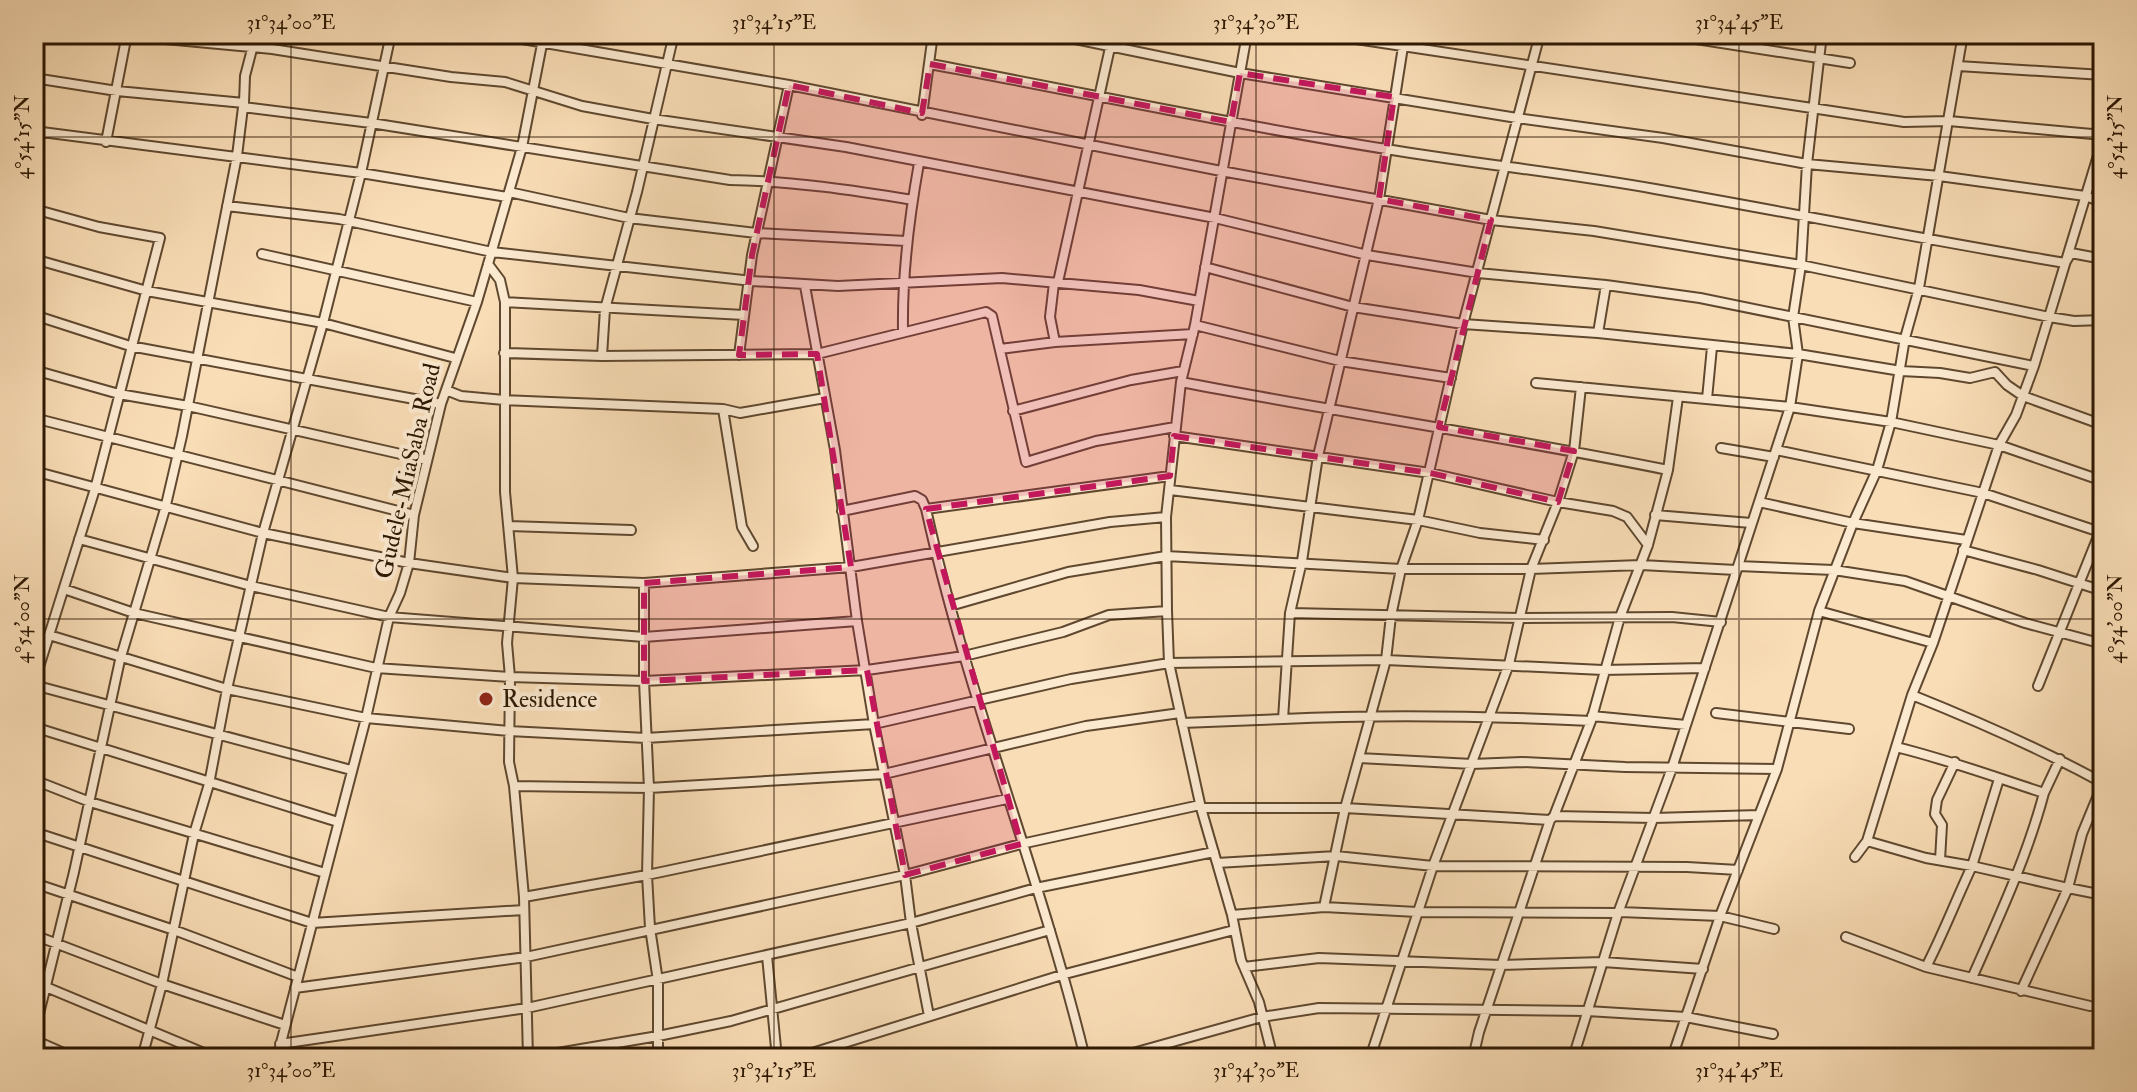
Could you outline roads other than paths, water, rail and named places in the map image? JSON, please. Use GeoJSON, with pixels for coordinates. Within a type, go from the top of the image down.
{"type":"FeatureCollection","features":[{"type":"Feature","properties":{"kind":"street"},"geometry":{"type":"LineString","coordinates":[[111,34],[252,47],[466,79],[492,79],[534,89],[582,106],[846,147],[1215,218],[1367,255],[1478,273],[1700,298],[2034,366]]}},
{"type":"Feature","properties":{"kind":"street"},"geometry":{"type":"LineString","coordinates":[[75,1058],[34,1037],[80,848],[121,657],[178,455],[237,156],[245,76],[256,34]]}},
{"type":"Feature","properties":{"kind":"street"},"geometry":{"type":"LineString","coordinates":[[142,1058],[162,984],[194,834],[209,784],[263,533],[337,270],[391,34]]}},
{"type":"Feature","properties":{"kind":"street"},"geometry":{"type":"LineString","coordinates":[[493,34],[543,38],[666,65],[789,85],[1221,171],[1491,220],[1594,231],[1801,265],[2049,317],[2074,321],[2103,320]]}},
{"type":"Feature","properties":{"kind":"street"},"geometry":{"type":"LineString","coordinates":[[602,356],[605,309],[674,34]]}},
{"type":"Feature","properties":{"kind":"street"},"geometry":{"type":"LineString","coordinates":[[922,115],[933,34]]}},
{"type":"Feature","properties":{"kind":"street"},"geometry":{"type":"LineString","coordinates":[[1051,34],[1240,73],[1517,118],[1663,138],[1807,164],[1939,176],[2085,196],[2103,202]]}},
{"type":"Feature","properties":{"kind":"street"},"geometry":{"type":"LineString","coordinates":[[1055,342],[1050,317],[1054,283],[1058,282],[1113,34]]}},
{"type":"Feature","properties":{"kind":"street"},"geometry":{"type":"LineString","coordinates":[[1247,34],[1174,432],[1166,517],[1167,611],[1169,663],[1200,806],[1244,967],[1275,1058]]}},
{"type":"Feature","properties":{"kind":"street"},"geometry":{"type":"LineString","coordinates":[[1323,34],[1904,122],[1949,121],[2103,137],[2034,366],[1999,445],[1933,643],[1912,695],[1867,841],[1855,857]]}},
{"type":"Feature","properties":{"kind":"street"},"geometry":{"type":"LineString","coordinates":[[1283,719],[1290,613],[1302,561],[1318,456],[1379,199],[1405,34]]}},
{"type":"Feature","properties":{"kind":"street"},"geometry":{"type":"LineString","coordinates":[[1324,907],[1345,808],[1386,660],[1401,569],[1418,520],[1463,324],[1540,34]]}},
{"type":"Feature","properties":{"kind":"street"},"geometry":{"type":"LineString","coordinates":[[1664,34],[1850,63]]}},
{"type":"Feature","properties":{"kind":"street"},"geometry":{"type":"LineString","coordinates":[[1573,1058],[1619,913],[1638,867],[1721,622],[1790,407],[1798,354],[1793,317],[1801,265],[1807,164],[1822,34]]}},
{"type":"Feature","properties":{"kind":"street"},"geometry":{"type":"LineString","coordinates":[[1672,1058],[1720,916],[1777,769],[1819,611],[1877,470],[1891,422],[1905,338],[1928,240],[1963,34]]}},
{"type":"Feature","properties":{"kind":"street"},"geometry":{"type":"LineString","coordinates":[[106,142],[127,35]]}},
{"type":"Feature","properties":{"kind":"street","name":"Gudele-MiaSaba Road"},"geometry":{"type":"LineString","coordinates":[[277,1058],[366,718],[389,617],[409,563],[414,515],[441,404],[477,302],[522,147],[543,38]]}},
{"type":"Feature","properties":{"kind":"street"},"geometry":{"type":"LineString","coordinates":[[930,64],[1231,122],[1653,189],[2065,263]]}},
{"type":"Feature","properties":{"kind":"street"},"geometry":{"type":"LineString","coordinates":[[1958,66],[2103,75]]}},
{"type":"Feature","properties":{"kind":"street"},"geometry":{"type":"LineString","coordinates":[[34,78],[371,123],[730,180],[838,188],[913,200]]}},
{"type":"Feature","properties":{"kind":"street"},"geometry":{"type":"LineString","coordinates":[[739,355],[756,233],[789,85]]}},
{"type":"Feature","properties":{"kind":"street"},"geometry":{"type":"LineString","coordinates":[[34,155],[36,131],[361,173],[508,195],[629,218],[756,233],[906,241]]}},
{"type":"Feature","properties":{"kind":"street"},"geometry":{"type":"LineString","coordinates":[[903,331],[906,241],[919,163]]}},
{"type":"Feature","properties":{"kind":"street"},"geometry":{"type":"LineString","coordinates":[[227,206],[349,221],[492,252],[805,286],[903,285],[1002,278],[1139,290],[1199,301]]}},
{"type":"Feature","properties":{"kind":"street"},"geometry":{"type":"LineString","coordinates":[[34,209],[99,227],[160,238],[95,489],[49,635],[38,654],[34,684],[351,770]]}},
{"type":"Feature","properties":{"kind":"street"},"geometry":{"type":"LineString","coordinates":[[2065,263],[2071,253],[2103,259]]}},
{"type":"Feature","properties":{"kind":"street"},"geometry":{"type":"LineString","coordinates":[[262,254],[477,302]]}},
{"type":"Feature","properties":{"kind":"street"},"geometry":{"type":"LineString","coordinates":[[34,259],[147,291],[323,323],[455,358]]}},
{"type":"Feature","properties":{"kind":"street"},"geometry":{"type":"LineString","coordinates":[[488,264],[500,280],[505,302],[505,492],[513,578],[508,627],[509,762],[524,897],[528,1058],[658,1036],[771,1010],[1050,930]]}},
{"type":"Feature","properties":{"kind":"street"},"geometry":{"type":"LineString","coordinates":[[1205,267],[1353,307],[1463,324],[1598,333],[1798,354],[1901,371],[1970,378],[1995,372],[2023,396],[2103,425]]}},
{"type":"Feature","properties":{"kind":"street"},"geometry":{"type":"LineString","coordinates":[[1598,333],[1606,285]]}},
{"type":"Feature","properties":{"kind":"street"},"geometry":{"type":"LineString","coordinates":[[805,286],[835,450],[874,724],[905,875],[929,1016]]}},
{"type":"Feature","properties":{"kind":"street"},"geometry":{"type":"LineString","coordinates":[[505,302],[744,315]]}},
{"type":"Feature","properties":{"kind":"street"},"geometry":{"type":"LineString","coordinates":[[504,353],[602,356],[817,354],[986,312],[992,316],[1026,462],[1096,441],[1174,432],[1430,473],[1613,511],[1627,517],[1648,545]]}},
{"type":"Feature","properties":{"kind":"street"},"geometry":{"type":"LineString","coordinates":[[34,315],[130,346],[441,404]]}},
{"type":"Feature","properties":{"kind":"street"},"geometry":{"type":"LineString","coordinates":[[1000,349],[1194,329],[1340,361],[1451,378]]}},
{"type":"Feature","properties":{"kind":"street"},"geometry":{"type":"LineString","coordinates":[[1707,399],[1712,347]]}},
{"type":"Feature","properties":{"kind":"street"},"geometry":{"type":"LineString","coordinates":[[34,370],[119,394],[188,406],[427,460]]}},
{"type":"Feature","properties":{"kind":"street"},"geometry":{"type":"LineString","coordinates":[[1013,411],[1131,380],[1183,371]]}},
{"type":"Feature","properties":{"kind":"street"},"geometry":{"type":"LineString","coordinates":[[1181,382],[1668,470]]}},
{"type":"Feature","properties":{"kind":"street"},"geometry":{"type":"LineString","coordinates":[[1536,383],[1790,407],[1891,422],[1999,445],[2103,481]]}},
{"type":"Feature","properties":{"kind":"street"},"geometry":{"type":"LineString","coordinates":[[1370,1058],[1433,866],[1509,664],[1531,569],[1558,502],[1574,451],[1581,387]]}},
{"type":"Feature","properties":{"kind":"street"},"geometry":{"type":"LineString","coordinates":[[446,390],[461,396],[504,400],[723,409],[740,413],[825,398]]}},
{"type":"Feature","properties":{"kind":"street"},"geometry":{"type":"LineString","coordinates":[[1473,1058],[1517,912],[1574,766],[1620,617],[1648,545],[1668,470],[1678,397]]}},
{"type":"Feature","properties":{"kind":"street"},"geometry":{"type":"LineString","coordinates":[[723,409],[742,527],[753,546]]}},
{"type":"Feature","properties":{"kind":"street"},"geometry":{"type":"LineString","coordinates":[[34,418],[414,515]]}},
{"type":"Feature","properties":{"kind":"street"},"geometry":{"type":"LineString","coordinates":[[1721,448],[1775,453],[1877,470],[1983,493],[2102,529],[2038,686]]}},
{"type":"Feature","properties":{"kind":"street"},"geometry":{"type":"LineString","coordinates":[[34,471],[165,509],[263,533],[409,563],[513,578],[644,583],[851,567],[1110,522],[1166,517]]}},
{"type":"Feature","properties":{"kind":"street"},"geometry":{"type":"LineString","coordinates":[[926,509],[1170,476]]}},
{"type":"Feature","properties":{"kind":"street"},"geometry":{"type":"LineString","coordinates":[[1170,490],[1418,520],[1480,533],[1544,540]]}},
{"type":"Feature","properties":{"kind":"street"},"geometry":{"type":"LineString","coordinates":[[842,511],[915,496],[922,500],[926,509],[976,699],[1065,974],[1085,1058]]}},
{"type":"Feature","properties":{"kind":"street"},"geometry":{"type":"LineString","coordinates":[[1759,502],[1853,523],[1966,540]]}},
{"type":"Feature","properties":{"kind":"street"},"geometry":{"type":"LineString","coordinates":[[1655,515],[1751,523]]}},
{"type":"Feature","properties":{"kind":"street"},"geometry":{"type":"LineString","coordinates":[[509,526],[631,530]]}},
{"type":"Feature","properties":{"kind":"street"},"geometry":{"type":"LineString","coordinates":[[79,539],[251,586],[389,617],[644,637],[857,621]]}},
{"type":"Feature","properties":{"kind":"street"},"geometry":{"type":"LineString","coordinates":[[1963,550],[2103,591]]}},
{"type":"Feature","properties":{"kind":"street"},"geometry":{"type":"LineString","coordinates":[[950,606],[1068,572],[1166,556],[1302,561],[1401,569],[1641,565],[1834,570],[1905,581],[1995,613],[2103,644]]}},
{"type":"Feature","properties":{"kind":"street"},"geometry":{"type":"LineString","coordinates":[[644,583],[649,788],[647,875],[650,928],[658,981],[658,1058]]}},
{"type":"Feature","properties":{"kind":"street"},"geometry":{"type":"LineString","coordinates":[[64,589],[134,613],[376,668],[510,677],[644,681],[867,670],[964,656],[1063,632],[1109,615],[1167,611]]}},
{"type":"Feature","properties":{"kind":"street"},"geometry":{"type":"LineString","coordinates":[[1819,611],[1933,643]]}},
{"type":"Feature","properties":{"kind":"street"},"geometry":{"type":"LineString","coordinates":[[1290,613],[1519,618],[1672,617],[1721,622]]}},
{"type":"Feature","properties":{"kind":"street"},"geometry":{"type":"LineString","coordinates":[[49,635],[227,689],[366,718],[509,731],[646,738],[874,724],[976,699],[1169,663],[1386,660],[1603,670],[1705,668]]}},
{"type":"Feature","properties":{"kind":"street"},"geometry":{"type":"LineString","coordinates":[[1912,695],[2060,759],[2103,783],[2082,834],[2068,888],[2021,991]]}},
{"type":"Feature","properties":{"kind":"street"},"geometry":{"type":"LineString","coordinates":[[514,786],[649,788],[884,774],[1086,726],[1180,713]]}},
{"type":"Feature","properties":{"kind":"street"},"geometry":{"type":"LineString","coordinates":[[1716,713],[1849,729]]}},
{"type":"Feature","properties":{"kind":"street"},"geometry":{"type":"LineString","coordinates":[[1182,723],[1369,714],[1591,718],[1686,725]]}},
{"type":"Feature","properties":{"kind":"street"},"geometry":{"type":"LineString","coordinates":[[34,727],[338,822]]}},
{"type":"Feature","properties":{"kind":"street"},"geometry":{"type":"LineString","coordinates":[[1896,747],[1955,762],[2044,793]]}},
{"type":"Feature","properties":{"kind":"street"},"geometry":{"type":"LineString","coordinates":[[1359,758],[1472,764],[1522,762],[1574,766],[1777,769]]}},
{"type":"Feature","properties":{"kind":"street"},"geometry":{"type":"LineString","coordinates":[[1972,978],[2017,877],[2044,793],[2060,759]]}},
{"type":"Feature","properties":{"kind":"street"},"geometry":{"type":"LineString","coordinates":[[1940,860],[1942,825],[1935,814],[1937,800],[1955,762]]}},
{"type":"Feature","properties":{"kind":"street"},"geometry":{"type":"LineString","coordinates":[[1926,967],[1972,866],[1999,779]]}},
{"type":"Feature","properties":{"kind":"street"},"geometry":{"type":"LineString","coordinates":[[34,780],[90,802],[325,873]]}},
{"type":"Feature","properties":{"kind":"street"},"geometry":{"type":"LineString","coordinates":[[524,897],[647,875],[1007,799]]}},
{"type":"Feature","properties":{"kind":"street"},"geometry":{"type":"LineString","coordinates":[[295,988],[526,957],[905,875],[1021,844],[1200,806],[1345,808],[1552,818],[1759,815]]}},
{"type":"Feature","properties":{"kind":"street"},"geometry":{"type":"LineString","coordinates":[[34,832],[312,923],[524,910]]}},
{"type":"Feature","properties":{"kind":"street"},"geometry":{"type":"LineString","coordinates":[[1867,841],[1888,849],[2103,895]]}},
{"type":"Feature","properties":{"kind":"street"},"geometry":{"type":"LineString","coordinates":[[280,1044],[527,1008],[911,923],[1036,888],[1214,852]]}},
{"type":"Feature","properties":{"kind":"street"},"geometry":{"type":"LineString","coordinates":[[1217,863],[1336,856],[1433,866],[1738,870]]}},
{"type":"Feature","properties":{"kind":"street"},"geometry":{"type":"LineString","coordinates":[[34,883],[174,930],[298,977]]}},
{"type":"Feature","properties":{"kind":"street"},"geometry":{"type":"LineString","coordinates":[[1232,915],[1324,907],[1417,912],[1619,913],[1720,916],[1774,929]]}},
{"type":"Feature","properties":{"kind":"street"},"geometry":{"type":"LineString","coordinates":[[796,1058],[1065,974],[1234,930]]}},
{"type":"Feature","properties":{"kind":"street"},"geometry":{"type":"LineString","coordinates":[[34,935],[162,984],[285,1025]]}},
{"type":"Feature","properties":{"kind":"street"},"geometry":{"type":"LineString","coordinates":[[1846,937],[1926,967],[2090,1006]]}},
{"type":"Feature","properties":{"kind":"street"},"geometry":{"type":"LineString","coordinates":[[767,956],[777,1058]]}},
{"type":"Feature","properties":{"kind":"street"},"geometry":{"type":"LineString","coordinates":[[1244,967],[1319,958],[1501,965],[1603,962],[1703,969]]}},
{"type":"Feature","properties":{"kind":"street"},"geometry":{"type":"LineString","coordinates":[[34,982],[216,1058]]}},
{"type":"Feature","properties":{"kind":"street"},"geometry":{"type":"LineString","coordinates":[[1115,1058],[1262,1017],[1319,1008],[1587,1011],[1686,1017],[1773,1034]]}},
{"type":"Feature","properties":{"kind":"street"},"geometry":{"type":"LineString","coordinates":[[2096,1058],[2103,1042]]}},
{"type":"Feature","properties":{"kind":"place","name":"Residence"},"geometry":{"type":"Point","coordinates":[486,699]}}]}
